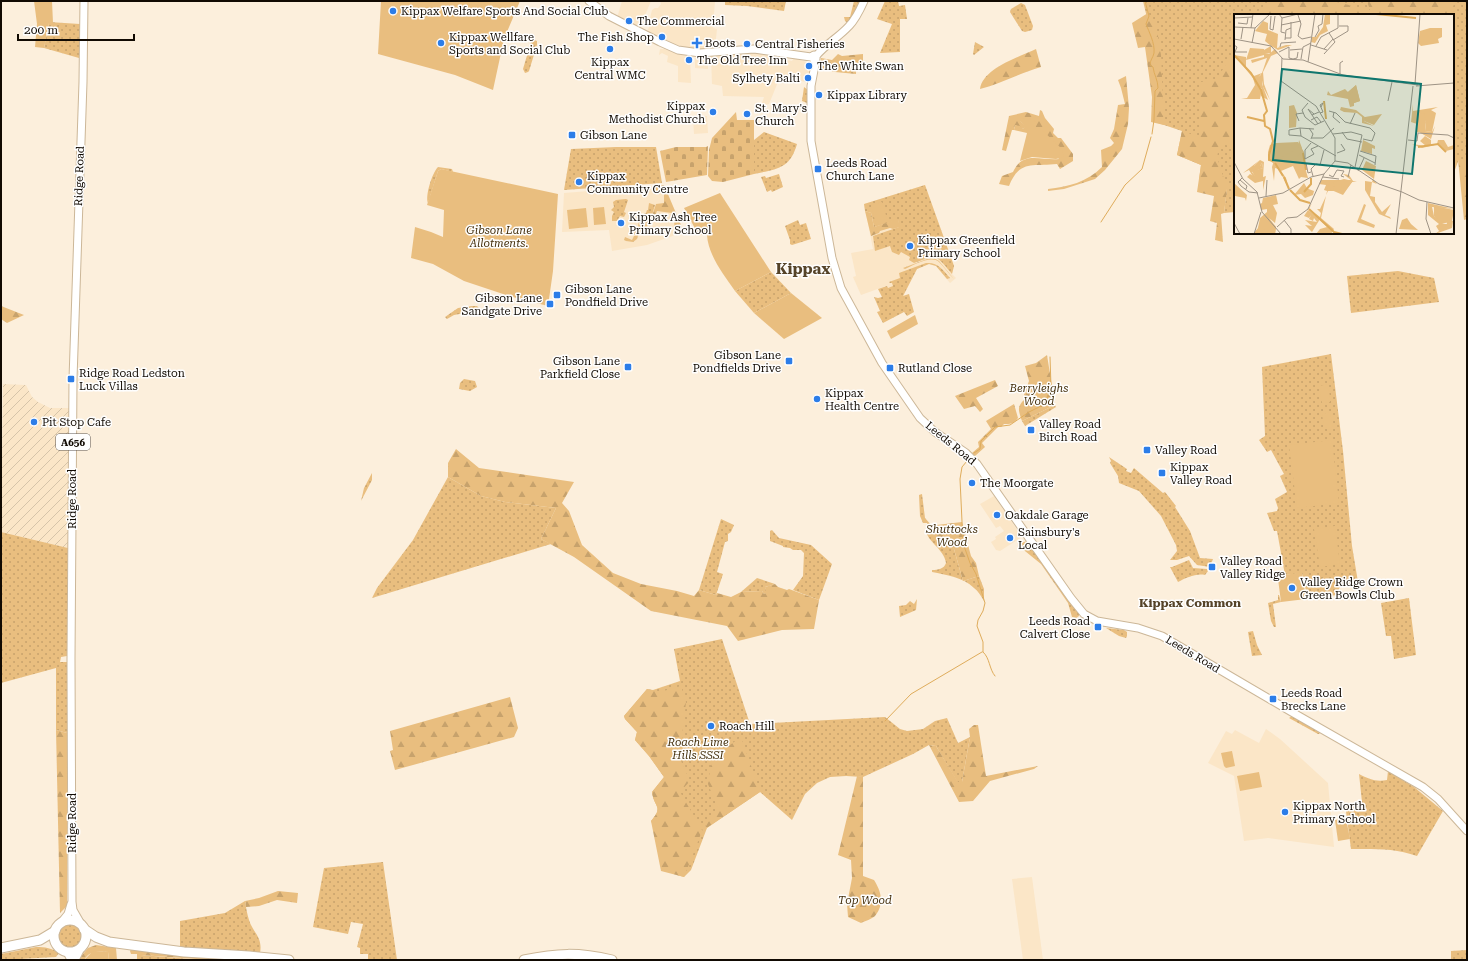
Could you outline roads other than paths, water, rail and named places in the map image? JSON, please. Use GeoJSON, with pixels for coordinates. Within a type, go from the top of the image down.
{"type":"FeatureCollection","features":[{"type":"Feature","properties":{"kind":"highway"},"geometry":{"type":"LineString","coordinates":[[1,948],[46,938],[58,928],[70,921],[82,926],[96,937],[109,942]]}},
{"type":"Feature","properties":{"kind":"highway"},"geometry":{"type":"LineString","coordinates":[[82,926],[86,938],[82,947]]}},
{"type":"Feature","properties":{"kind":"highway"},"geometry":{"type":"LineString","coordinates":[[58,928],[55,939],[58,946]]}},
{"type":"Feature","properties":{"kind":"highway"},"geometry":{"type":"LineString","coordinates":[[34,941],[46,942],[58,946],[69,956],[82,947],[92,943],[109,942],[184,952],[255,956],[289,960]]}},
{"type":"Feature","properties":{"kind":"highway"},"geometry":{"type":"LineString","coordinates":[[524,960],[549,955],[570,954],[595,956],[612,960]]}},
{"type":"Feature","properties":{"kind":"main road","name":"Ridge Road"},"geometry":{"type":"LineString","coordinates":[[82,926],[73,910],[72,902],[73,379],[84,1]]}},
{"type":"Feature","properties":{"kind":"main road"},"geometry":{"type":"LineString","coordinates":[[589,1],[609,16],[678,50],[700,53],[754,49],[814,58],[827,44],[850,25],[858,15],[864,1]]}},
{"type":"Feature","properties":{"kind":"main road","name":"Leeds Road"},"geometry":{"type":"LineString","coordinates":[[814,58],[815,65],[811,86],[811,141],[832,258],[845,297],[882,362],[917,413],[934,432],[966,453],[977,464],[1080,609],[1087,616],[1097,621],[1138,628],[1162,636],[1423,787],[1438,799],[1467,831]]}},
{"type":"Feature","properties":{"kind":"main road","name":"Ridge Road"},"geometry":{"type":"LineString","coordinates":[[58,928],[68,914],[72,902]]}},
{"type":"Feature","properties":{"kind":"main road"},"geometry":{"type":"LineString","coordinates":[[75,960],[82,947]]}},
{"type":"Feature","properties":{"kind":"waterway"},"geometry":{"type":"LineString","coordinates":[[1145,1],[1149,16],[1146,24],[1154,45],[1154,53],[1150,65],[1153,67],[1158,88],[1155,91],[1152,134]]}},
{"type":"Feature","properties":{"kind":"waterway"},"geometry":{"type":"LineString","coordinates":[[1101,222],[1125,185],[1142,169],[1151,137]]}},
{"type":"Feature","properties":{"kind":"waterway"},"geometry":{"type":"LineString","coordinates":[[974,453],[980,449],[981,441],[995,427],[1010,425],[1029,412],[1045,404],[1051,387],[1050,357]]}},
{"type":"Feature","properties":{"kind":"waterway"},"geometry":{"type":"LineString","coordinates":[[967,461],[962,467],[960,479],[963,543],[970,563],[976,574],[985,603],[977,626],[983,642],[983,652]]}},
{"type":"Feature","properties":{"kind":"waterway"},"geometry":{"type":"LineString","coordinates":[[885,721],[911,694],[982,652]]}},
{"type":"Feature","properties":{"kind":"waterway"},"geometry":{"type":"LineString","coordinates":[[983,652],[987,657],[995,676]]}},
{"type":"Feature","properties":{"kind":"place","name":"Kippax Welfare Sports And Social Club"},"geometry":{"type":"Point","coordinates":[393,11]}},
{"type":"Feature","properties":{"kind":"place","name":"The Commercial"},"geometry":{"type":"Point","coordinates":[629,21]}},
{"type":"Feature","properties":{"kind":"place","name":"The Fish Shop"},"geometry":{"type":"Point","coordinates":[662,37]}},
{"type":"Feature","properties":{"kind":"place","name":"Kippax Wellfare Sports and Social Club"},"geometry":{"type":"Point","coordinates":[441,43]}},
{"type":"Feature","properties":{"kind":"place","name":"Boots"},"geometry":{"type":"Point","coordinates":[697,43]}},
{"type":"Feature","properties":{"kind":"place","name":"Central Fisheries"},"geometry":{"type":"Point","coordinates":[747,44]}},
{"type":"Feature","properties":{"kind":"place","name":"Kippax Central WMC"},"geometry":{"type":"Point","coordinates":[610,49]}},
{"type":"Feature","properties":{"kind":"place","name":"The Old Tree Inn"},"geometry":{"type":"Point","coordinates":[689,60]}},
{"type":"Feature","properties":{"kind":"place","name":"The White Swan"},"geometry":{"type":"Point","coordinates":[809,66]}},
{"type":"Feature","properties":{"kind":"place","name":"Sylhety Balti"},"geometry":{"type":"Point","coordinates":[808,78]}},
{"type":"Feature","properties":{"kind":"place","name":"Kippax Library"},"geometry":{"type":"Point","coordinates":[819,95]}},
{"type":"Feature","properties":{"kind":"place","name":"Kippax Methodist Church"},"geometry":{"type":"Point","coordinates":[713,112]}},
{"type":"Feature","properties":{"kind":"place","name":"St. Mary's Church"},"geometry":{"type":"Point","coordinates":[747,114]}},
{"type":"Feature","properties":{"kind":"place","name":"Gibson Lane"},"geometry":{"type":"Point","coordinates":[572,135]}},
{"type":"Feature","properties":{"kind":"place","name":"Leeds Road Church Lane"},"geometry":{"type":"Point","coordinates":[818,169]}},
{"type":"Feature","properties":{"kind":"place","name":"Kippax Community Centre"},"geometry":{"type":"Point","coordinates":[579,182]}},
{"type":"Feature","properties":{"kind":"place","name":"Kippax Ash Tree Primary School"},"geometry":{"type":"Point","coordinates":[621,223]}},
{"type":"Feature","properties":{"kind":"place","name":"Kippax Greenfield Primary School"},"geometry":{"type":"Point","coordinates":[910,246]}},
{"type":"Feature","properties":{"kind":"place","name":"Gibson Lane Pondfield Drive"},"geometry":{"type":"Point","coordinates":[557,295]}},
{"type":"Feature","properties":{"kind":"place","name":"Gibson Lane Sandgate Drive"},"geometry":{"type":"Point","coordinates":[550,304]}},
{"type":"Feature","properties":{"kind":"place","name":"Gibson Lane Pondfields Drive"},"geometry":{"type":"Point","coordinates":[789,361]}},
{"type":"Feature","properties":{"kind":"place","name":"Gibson Lane Parkfield Close"},"geometry":{"type":"Point","coordinates":[628,367]}},
{"type":"Feature","properties":{"kind":"place","name":"Rutland Close"},"geometry":{"type":"Point","coordinates":[890,368]}},
{"type":"Feature","properties":{"kind":"place","name":"Ridge Road Ledston Luck Villas"},"geometry":{"type":"Point","coordinates":[71,379]}},
{"type":"Feature","properties":{"kind":"place","name":"Kippax Health Centre"},"geometry":{"type":"Point","coordinates":[817,399]}},
{"type":"Feature","properties":{"kind":"place","name":"Pit Stop Cafe"},"geometry":{"type":"Point","coordinates":[34,422]}},
{"type":"Feature","properties":{"kind":"place","name":"Valley Road Birch Road"},"geometry":{"type":"Point","coordinates":[1031,430]}},
{"type":"Feature","properties":{"kind":"place","name":"Valley Road"},"geometry":{"type":"Point","coordinates":[1147,450]}},
{"type":"Feature","properties":{"kind":"place","name":"Kippax Valley Road"},"geometry":{"type":"Point","coordinates":[1162,473]}},
{"type":"Feature","properties":{"kind":"place","name":"The Moorgate"},"geometry":{"type":"Point","coordinates":[972,483]}},
{"type":"Feature","properties":{"kind":"place","name":"Oakdale Garage"},"geometry":{"type":"Point","coordinates":[997,515]}},
{"type":"Feature","properties":{"kind":"place","name":"Sainsbury's Local"},"geometry":{"type":"Point","coordinates":[1010,538]}},
{"type":"Feature","properties":{"kind":"place","name":"Valley Road Valley Ridge"},"geometry":{"type":"Point","coordinates":[1212,567]}},
{"type":"Feature","properties":{"kind":"place","name":"Valley Ridge Crown Green Bowls Club"},"geometry":{"type":"Point","coordinates":[1292,588]}},
{"type":"Feature","properties":{"kind":"place","name":"Leeds Road Calvert Close"},"geometry":{"type":"Point","coordinates":[1098,627]}},
{"type":"Feature","properties":{"kind":"place","name":"Leeds Road Brecks Lane"},"geometry":{"type":"Point","coordinates":[1273,699]}},
{"type":"Feature","properties":{"kind":"place","name":"Roach Hill"},"geometry":{"type":"Point","coordinates":[711,726]}},
{"type":"Feature","properties":{"kind":"place","name":"Kippax North Primary School"},"geometry":{"type":"Point","coordinates":[1285,812]}},
{"type":"Feature","properties":{"kind":"district","name":"Kippax"},"geometry":{"type":"Point","coordinates":[803,269]}},
{"type":"Feature","properties":{"kind":"district","name":"Kippax Common"},"geometry":{"type":"Point","coordinates":[1190,603]}},
{"type":"Feature","properties":{"kind":"park label","name":"Gibson Lane Allotments."},"geometry":{"type":"Point","coordinates":[499,236]}},
{"type":"Feature","properties":{"kind":"park label","name":"Berryleighs Wood"},"geometry":{"type":"Point","coordinates":[1039,394]}},
{"type":"Feature","properties":{"kind":"park label","name":"Shuttocks Wood"},"geometry":{"type":"Point","coordinates":[952,535]}},
{"type":"Feature","properties":{"kind":"park label","name":"Roach Lime Hills SSSI"},"geometry":{"type":"Point","coordinates":[698,748]}},
{"type":"Feature","properties":{"kind":"park label","name":"Top Wood"},"geometry":{"type":"Point","coordinates":[865,900]}}]}
